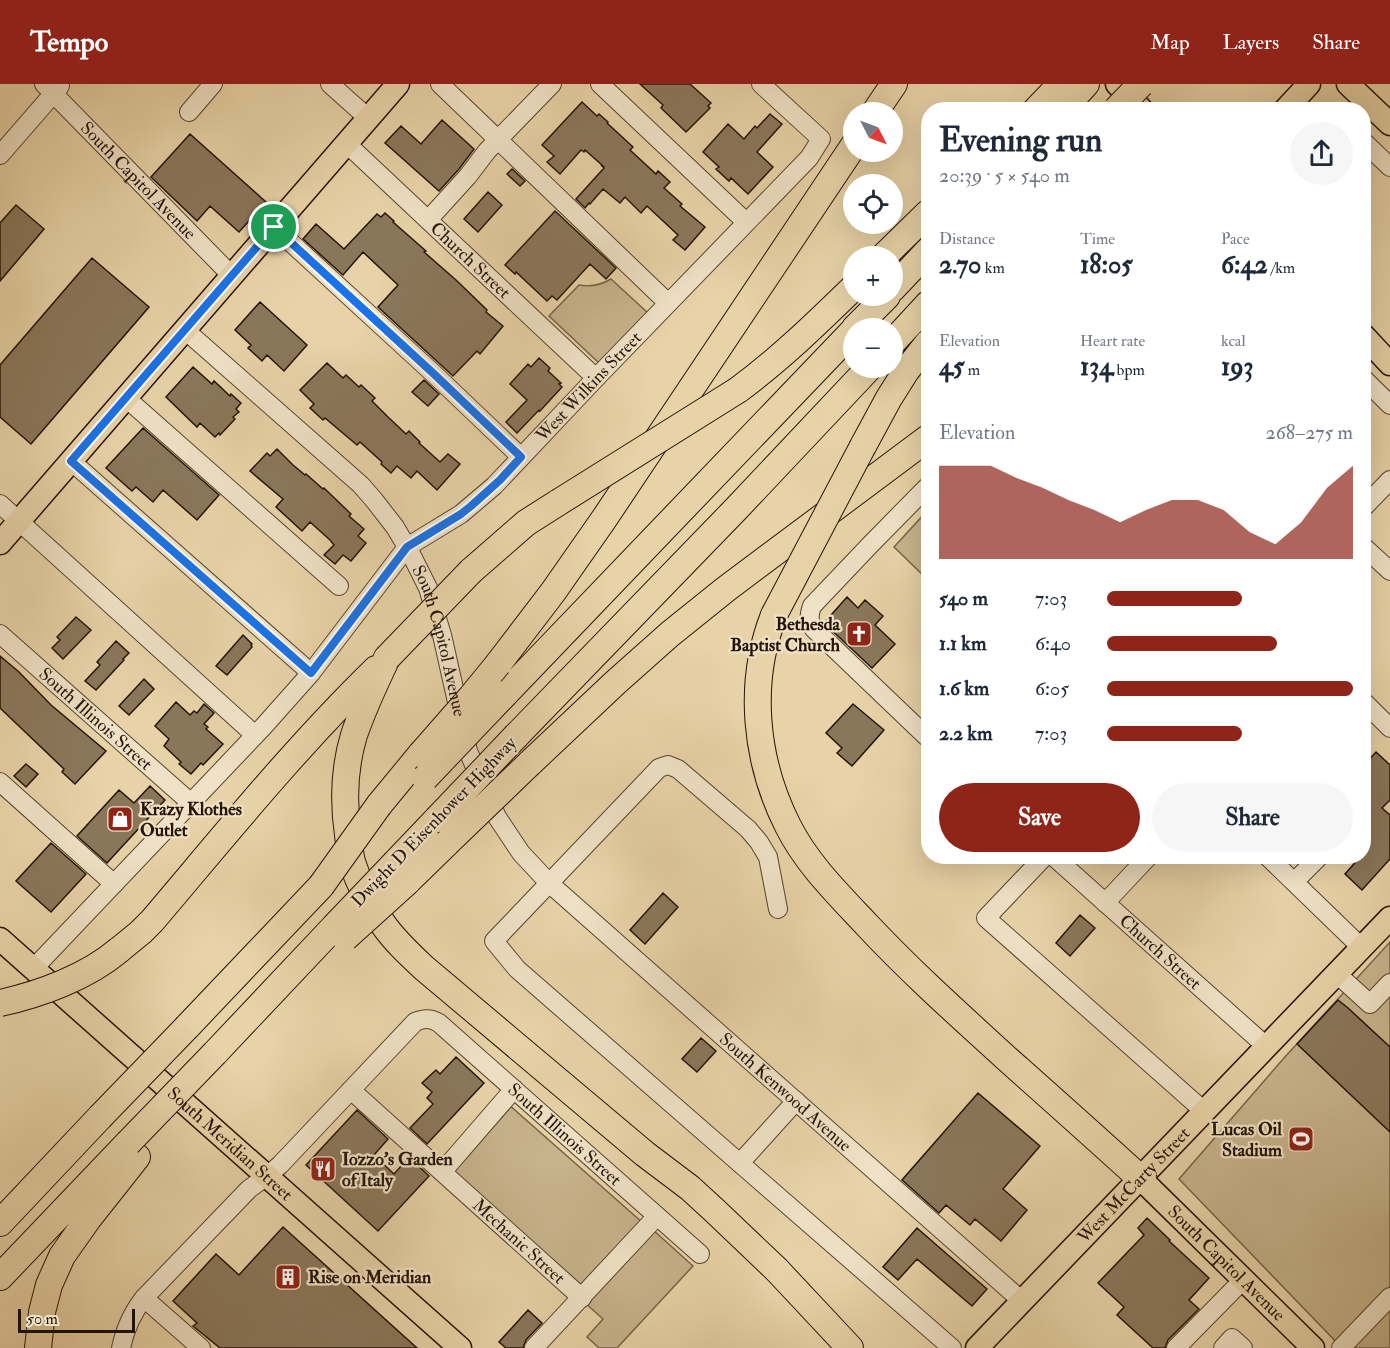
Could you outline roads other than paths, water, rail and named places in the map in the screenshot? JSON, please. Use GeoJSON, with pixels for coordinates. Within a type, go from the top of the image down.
{"type":"FeatureCollection","features":[{"type":"Feature","properties":{"kind":"highway"},"geometry":{"type":"LineString","coordinates":[[882,102],[894,84]]}},
{"type":"Feature","properties":{"kind":"highway"},"geometry":{"type":"LineString","coordinates":[[1044,102],[1062,84]]}},
{"type":"Feature","properties":{"kind":"highway"},"geometry":{"type":"LineString","coordinates":[[1069,102],[1086,84]]}},
{"type":"Feature","properties":{"kind":"highway"},"geometry":{"type":"LineString","coordinates":[[1124,102],[1141,84]]}},
{"type":"Feature","properties":{"kind":"highway"},"geometry":{"type":"LineString","coordinates":[[1136,102],[1151,84]]}},
{"type":"Feature","properties":{"kind":"highway"},"geometry":{"type":"LineString","coordinates":[[423,766],[592,536],[843,161]]}},
{"type":"Feature","properties":{"kind":"highway"},"geometry":{"type":"LineString","coordinates":[[894,246],[921,220]]}},
{"type":"Feature","properties":{"kind":"highway"},"geometry":{"type":"LineString","coordinates":[[903,277],[921,258]]}},
{"type":"Feature","properties":{"kind":"highway"},"geometry":{"type":"LineString","coordinates":[[0,1003],[66,981],[100,963],[141,932],[299,748],[471,572],[526,524],[738,390],[766,369],[843,297]]}},
{"type":"Feature","properties":{"kind":"highway","name":"Dwight D Eisenhower Highway"},"geometry":{"type":"LineString","coordinates":[[865,318],[876,306]]}},
{"type":"Feature","properties":{"kind":"highway"},"geometry":{"type":"LineString","coordinates":[[903,331],[921,312]]}},
{"type":"Feature","properties":{"kind":"highway","name":"Dwight D Eisenhower Highway"},"geometry":{"type":"LineString","coordinates":[[0,1223],[321,886],[423,766],[505,694],[843,341]]}},
{"type":"Feature","properties":{"kind":"highway"},"geometry":{"type":"LineString","coordinates":[[921,352],[889,398],[769,628],[759,673],[758,702],[759,730],[767,773],[788,826],[799,845],[825,879],[910,970],[1141,1179]]}},
{"type":"Feature","properties":{"kind":"highway","name":"Dwight D Eisenhower Highway"},"geometry":{"type":"LineString","coordinates":[[132,1150],[192,1077],[265,1001],[340,933],[402,872],[437,819],[860,378]]}},
{"type":"Feature","properties":{"kind":"highway"},"geometry":{"type":"LineString","coordinates":[[402,872],[447,843],[626,672],[669,634],[921,443]]}},
{"type":"Feature","properties":{"kind":"highway"},"geometry":{"type":"LineString","coordinates":[[387,658],[354,736],[346,774],[345,802],[352,862],[363,889],[383,924],[402,948],[424,968],[645,1154],[690,1188],[777,1270],[850,1348]]}},
{"type":"Feature","properties":{"kind":"highway"},"geometry":{"type":"LineString","coordinates":[[0,1277],[132,1150]]}},
{"type":"Feature","properties":{"kind":"highway"},"geometry":{"type":"LineString","coordinates":[[38,1348],[40,1320],[46,1294],[62,1256],[132,1150]]}},
{"type":"Feature","properties":{"kind":"main road"},"geometry":{"type":"LineString","coordinates":[[0,543],[398,84]]}},
{"type":"Feature","properties":{"kind":"main road"},"geometry":{"type":"LineString","coordinates":[[1117,84],[1134,102]]}},
{"type":"Feature","properties":{"kind":"main road"},"geometry":{"type":"LineString","coordinates":[[1292,102],[1309,84]]}},
{"type":"Feature","properties":{"kind":"main road"},"geometry":{"type":"LineString","coordinates":[[1348,84],[1367,102]]}},
{"type":"Feature","properties":{"kind":"main road"},"geometry":{"type":"LineString","coordinates":[[1371,106],[1390,124]]}},
{"type":"Feature","properties":{"kind":"main road"},"geometry":{"type":"LineString","coordinates":[[1371,344],[1390,364]]}},
{"type":"Feature","properties":{"kind":"main road","name":"West McCarty Street"},"geometry":{"type":"LineString","coordinates":[[977,1348],[1390,918]]}},
{"type":"Feature","properties":{"kind":"main road","name":"South Meridian Street"},"geometry":{"type":"LineString","coordinates":[[0,939],[460,1348]]}},
{"type":"Feature","properties":{"kind":"main road","name":"South Capitol Avenue"},"geometry":{"type":"LineString","coordinates":[[1141,1179],[1313,1348]]}},
{"type":"Feature","properties":{"kind":"street"},"geometry":{"type":"LineString","coordinates":[[189,112],[213,84]]}},
{"type":"Feature","properties":{"kind":"street"},"geometry":{"type":"LineString","coordinates":[[330,84],[368,118]]}},
{"type":"Feature","properties":{"kind":"street"},"geometry":{"type":"LineString","coordinates":[[440,84],[668,303]]}},
{"type":"Feature","properties":{"kind":"street"},"geometry":{"type":"LineString","coordinates":[[428,220],[468,176],[487,151],[552,84]]}},
{"type":"Feature","properties":{"kind":"street"},"geometry":{"type":"LineString","coordinates":[[600,84],[746,222]]}},
{"type":"Feature","properties":{"kind":"street","name":"West Wilkins Street"},"geometry":{"type":"LineString","coordinates":[[34,968],[311,673],[407,547],[461,514],[500,480],[809,158],[821,139],[761,84]]}},
{"type":"Feature","properties":{"kind":"street"},"geometry":{"type":"LineString","coordinates":[[0,155],[53,87]]}},
{"type":"Feature","properties":{"kind":"street","name":"South Capitol Avenue"},"geometry":{"type":"LineString","coordinates":[[53,87],[232,276]]}},
{"type":"Feature","properties":{"kind":"street","name":"Church Street"},"geometry":{"type":"LineString","coordinates":[[346,143],[596,378]]}},
{"type":"Feature","properties":{"kind":"street"},"geometry":{"type":"LineString","coordinates":[[1371,149],[1390,167]]}},
{"type":"Feature","properties":{"kind":"street"},"geometry":{"type":"LineString","coordinates":[[274,227],[521,457]]}},
{"type":"Feature","properties":{"kind":"street","name":"South Capitol Avenue"},"geometry":{"type":"LineString","coordinates":[[185,330],[361,485],[383,511],[407,547],[423,577],[437,615],[471,759],[504,830],[521,853],[549,883]]}},
{"type":"Feature","properties":{"kind":"street"},"geometry":{"type":"LineString","coordinates":[[1371,386],[1390,405]]}},
{"type":"Feature","properties":{"kind":"street"},"geometry":{"type":"LineString","coordinates":[[126,398],[339,586]]}},
{"type":"Feature","properties":{"kind":"street"},"geometry":{"type":"LineString","coordinates":[[71,461],[311,673]]}},
{"type":"Feature","properties":{"kind":"street"},"geometry":{"type":"LineString","coordinates":[[1371,500],[1390,480]]}},
{"type":"Feature","properties":{"kind":"street"},"geometry":{"type":"LineString","coordinates":[[921,493],[812,606],[809,616],[814,629],[921,731]]}},
{"type":"Feature","properties":{"kind":"street"},"geometry":{"type":"LineString","coordinates":[[0,504],[255,735]]}},
{"type":"Feature","properties":{"kind":"street"},"geometry":{"type":"LineString","coordinates":[[1371,553],[1390,571]]}},
{"type":"Feature","properties":{"kind":"street","name":"South Illinois Street"},"geometry":{"type":"LineString","coordinates":[[0,634],[191,803]]}},
{"type":"Feature","properties":{"kind":"street"},"geometry":{"type":"LineString","coordinates":[[1371,709],[1390,728]]}},
{"type":"Feature","properties":{"kind":"street"},"geometry":{"type":"LineString","coordinates":[[778,909],[768,857],[759,842],[748,829],[678,769],[668,765],[658,768],[494,941],[517,969],[952,1348]]}},
{"type":"Feature","properties":{"kind":"street"},"geometry":{"type":"LineString","coordinates":[[0,782],[114,884]]}},
{"type":"Feature","properties":{"kind":"street"},"geometry":{"type":"LineString","coordinates":[[1038,864],[987,918],[1205,1112]]}},
{"type":"Feature","properties":{"kind":"street","name":"Church Street"},"geometry":{"type":"LineString","coordinates":[[1062,864],[1267,1047]]}},
{"type":"Feature","properties":{"kind":"street"},"geometry":{"type":"LineString","coordinates":[[1105,903],[1142,864]]}},
{"type":"Feature","properties":{"kind":"street"},"geometry":{"type":"LineString","coordinates":[[1275,864],[1362,948]]}},
{"type":"Feature","properties":{"kind":"street"},"geometry":{"type":"LineString","coordinates":[[1294,882],[1312,864]]}},
{"type":"Feature","properties":{"kind":"street","name":"South Kenwood Avenue"},"geometry":{"type":"LineString","coordinates":[[549,883],[1022,1301]]}},
{"type":"Feature","properties":{"kind":"street"},"geometry":{"type":"LineString","coordinates":[[1337,974],[1370,1004],[1390,983]]}},
{"type":"Feature","properties":{"kind":"street","name":"South Illinois Street"},"geometry":{"type":"LineString","coordinates":[[351,1090],[415,1022],[427,1018],[439,1023],[700,1254]]}},
{"type":"Feature","properties":{"kind":"street"},"geometry":{"type":"LineString","coordinates":[[443,1171],[514,1089]]}},
{"type":"Feature","properties":{"kind":"street"},"geometry":{"type":"LineString","coordinates":[[122,1348],[135,1310],[144,1299],[249,1189],[280,1165],[351,1090]]}},
{"type":"Feature","properties":{"kind":"street","name":"Mechanic Street"},"geometry":{"type":"LineString","coordinates":[[351,1090],[582,1298]]}},
{"type":"Feature","properties":{"kind":"street"},"geometry":{"type":"LineString","coordinates":[[740,1163],[796,1101]]}},
{"type":"Feature","properties":{"kind":"street"},"geometry":{"type":"LineString","coordinates":[[534,1348],[657,1216]]}},
{"type":"Feature","properties":{"kind":"street"},"geometry":{"type":"LineString","coordinates":[[1176,1348],[1244,1279]]}},
{"type":"Feature","properties":{"kind":"street"},"geometry":{"type":"LineString","coordinates":[[1341,1348],[1390,1297]]}},
{"type":"Feature","properties":{"kind":"street"},"geometry":{"type":"LineString","coordinates":[[144,1299],[201,1348]]}},
{"type":"Feature","properties":{"kind":"street"},"geometry":{"type":"LineString","coordinates":[[1223,1348],[1232,1338],[1243,1348]]}},
{"type":"Feature","properties":{"kind":"place","name":"Bethesda Baptist Church"},"geometry":{"type":"Point","coordinates":[859,634]}},
{"type":"Feature","properties":{"kind":"place","name":"Krazy Klothes Outlet"},"geometry":{"type":"Point","coordinates":[120,819]}},
{"type":"Feature","properties":{"kind":"place","name":"Lucas Oil Stadium"},"geometry":{"type":"Point","coordinates":[1301,1139]}},
{"type":"Feature","properties":{"kind":"place","name":"Iozzo's Garden of Italy"},"geometry":{"type":"Point","coordinates":[323,1169]}},
{"type":"Feature","properties":{"kind":"place","name":"Rise on Meridian"},"geometry":{"type":"Point","coordinates":[288,1277]}}]}
